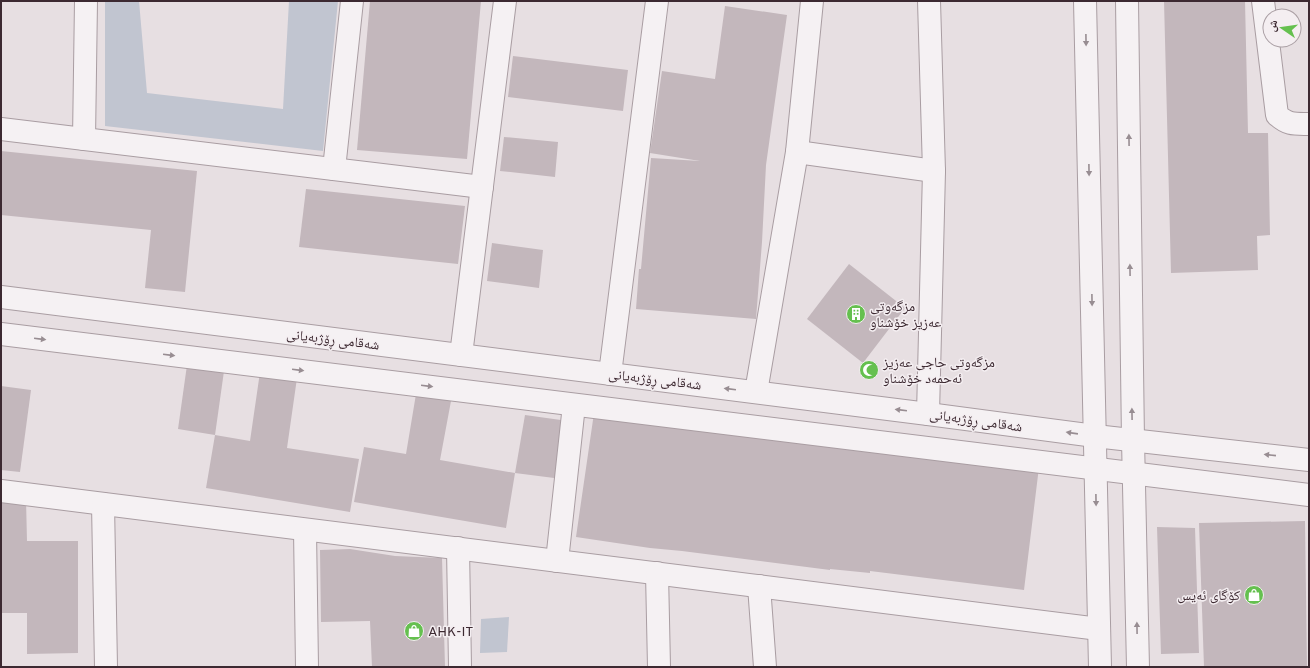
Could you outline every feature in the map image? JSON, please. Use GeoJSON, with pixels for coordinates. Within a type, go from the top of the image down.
{"type":"FeatureCollection","features":[{"type":"Feature","properties":{"kind":"street"},"geometry":{"type":"LineString","coordinates":[[84,139],[86,1]]}},
{"type":"Feature","properties":{"kind":"street"},"geometry":{"type":"LineString","coordinates":[[334,169],[352,1]]}},
{"type":"Feature","properties":{"kind":"street"},"geometry":{"type":"LineString","coordinates":[[461,355],[505,1]]}},
{"type":"Feature","properties":{"kind":"street"},"geometry":{"type":"LineString","coordinates":[[610,374],[657,1]]}},
{"type":"Feature","properties":{"kind":"street"},"geometry":{"type":"LineString","coordinates":[[756,392],[797,152],[812,1]]}},
{"type":"Feature","properties":{"kind":"street"},"geometry":{"type":"LineString","coordinates":[[928,414],[934,171],[929,1]]}},
{"type":"Feature","properties":{"kind":"street"},"geometry":{"type":"LineString","coordinates":[[1085,1],[1100,667]]}},
{"type":"Feature","properties":{"kind":"street"},"geometry":{"type":"LineString","coordinates":[[1127,1],[1133,440],[1138,667]]}},
{"type":"Feature","properties":{"kind":"street"},"geometry":{"type":"LineString","coordinates":[[1263,1],[1277,115],[1284,121],[1293,124],[1309,124]]}},
{"type":"Feature","properties":{"kind":"street"},"geometry":{"type":"LineString","coordinates":[[1,129],[482,187]]}},
{"type":"Feature","properties":{"kind":"street"},"geometry":{"type":"LineString","coordinates":[[797,152],[934,171]]}},
{"type":"Feature","properties":{"kind":"street","name":"شەقامی ڕۆژبەیانی"},"geometry":{"type":"LineString","coordinates":[[1,298],[756,392],[1095,436],[1309,460]]}},
{"type":"Feature","properties":{"kind":"street"},"geometry":{"type":"LineString","coordinates":[[1,334],[1309,494]]}},
{"type":"Feature","properties":{"kind":"street"},"geometry":{"type":"LineString","coordinates":[[321,373],[325,338]]}},
{"type":"Feature","properties":{"kind":"street"},"geometry":{"type":"LineString","coordinates":[[557,561],[574,405]]}},
{"type":"Feature","properties":{"kind":"street"},"geometry":{"type":"LineString","coordinates":[[1,491],[1099,629]]}},
{"type":"Feature","properties":{"kind":"street"},"geometry":{"type":"LineString","coordinates":[[103,504],[106,667]]}},
{"type":"Feature","properties":{"kind":"street"},"geometry":{"type":"LineString","coordinates":[[306,530],[307,667]]}},
{"type":"Feature","properties":{"kind":"street"},"geometry":{"type":"LineString","coordinates":[[458,548],[460,667]]}},
{"type":"Feature","properties":{"kind":"street"},"geometry":{"type":"LineString","coordinates":[[657,573],[659,667]]}},
{"type":"Feature","properties":{"kind":"street"},"geometry":{"type":"LineString","coordinates":[[758,586],[765,667]]}},
{"type":"Feature","properties":{"kind":"shaded area"},"geometry":{"type":"Polygon","coordinates":[[[105,1],[139,1],[147,93],[283,109],[289,1],[338,1],[323,151],[105,126],[105,1]]]}},
{"type":"Feature","properties":{"kind":"shaded area"},"geometry":{"type":"Polygon","coordinates":[[[509,617],[507,652],[480,653],[481,619],[509,617]]]}},
{"type":"Feature","properties":{"kind":"building"},"geometry":{"type":"Polygon","coordinates":[[[370,1],[481,1],[467,159],[357,150],[370,1]]]}},
{"type":"Feature","properties":{"kind":"building"},"geometry":{"type":"Polygon","coordinates":[[[1164,1],[1245,1],[1248,133],[1268,133],[1270,235],[1257,236],[1258,270],[1171,273],[1164,1]]]}},
{"type":"Feature","properties":{"kind":"building"},"geometry":{"type":"Polygon","coordinates":[[[725,6],[787,15],[766,165],[756,319],[636,309],[651,158],[700,161],[650,153],[662,71],[715,79],[725,6]]]}},
{"type":"Feature","properties":{"kind":"building"},"geometry":{"type":"Polygon","coordinates":[[[513,56],[628,70],[623,111],[508,97],[513,56]]]}},
{"type":"Feature","properties":{"kind":"building"},"geometry":{"type":"Polygon","coordinates":[[[504,137],[558,142],[555,177],[500,171],[504,137]]]}},
{"type":"Feature","properties":{"kind":"building"},"geometry":{"type":"Polygon","coordinates":[[[1,151],[197,171],[185,292],[145,288],[151,230],[1,215],[1,151]]]}},
{"type":"Feature","properties":{"kind":"building"},"geometry":{"type":"Polygon","coordinates":[[[306,189],[465,206],[458,264],[299,247],[306,189]]]}},
{"type":"Feature","properties":{"kind":"building"},"geometry":{"type":"Polygon","coordinates":[[[492,243],[543,250],[539,288],[487,281],[492,243]]]}},
{"type":"Feature","properties":{"kind":"building","name":"مزگەوتی عەزیز خۆشناو"},"geometry":{"type":"Polygon","coordinates":[[[849,264],[905,308],[863,363],[807,319],[849,264]]]}},
{"type":"Feature","properties":{"kind":"building"},"geometry":{"type":"Polygon","coordinates":[[[187,365],[224,371],[215,435],[178,429],[187,365]]]}},
{"type":"Feature","properties":{"kind":"building"},"geometry":{"type":"Polygon","coordinates":[[[260,372],[297,378],[287,448],[359,459],[350,512],[206,488],[215,435],[250,441],[260,372]]]}},
{"type":"Feature","properties":{"kind":"building"},"geometry":{"type":"Polygon","coordinates":[[[1,386],[31,390],[20,472],[1,470],[1,386]]]}},
{"type":"Feature","properties":{"kind":"building"},"geometry":{"type":"Polygon","coordinates":[[[416,394],[451,401],[440,460],[515,473],[506,528],[354,502],[364,447],[406,454],[416,394]]]}},
{"type":"Feature","properties":{"kind":"building"},"geometry":{"type":"Polygon","coordinates":[[[594,413],[1039,467],[1024,590],[870,571],[870,573],[830,570],[650,548],[576,537],[594,413]]]}},
{"type":"Feature","properties":{"kind":"building"},"geometry":{"type":"Polygon","coordinates":[[[525,415],[568,421],[562,479],[515,473],[525,415]]]}},
{"type":"Feature","properties":{"kind":"building"},"geometry":{"type":"Polygon","coordinates":[[[1,499],[26,499],[27,541],[78,541],[78,653],[27,654],[27,613],[1,613],[1,499]]]}},
{"type":"Feature","properties":{"kind":"building","name":"کۆگای ئەیس"},"geometry":{"type":"Polygon","coordinates":[[[1305,521],[1307,667],[1204,667],[1199,523],[1305,521]]]}},
{"type":"Feature","properties":{"kind":"building"},"geometry":{"type":"Polygon","coordinates":[[[1157,527],[1195,528],[1199,653],[1161,654],[1157,527]]]}},
{"type":"Feature","properties":{"kind":"building"},"geometry":{"type":"Polygon","coordinates":[[[350,549],[395,556],[442,558],[445,667],[372,667],[370,621],[321,622],[320,550],[350,549]]]}},
{"type":"Feature","properties":{"kind":"place","name":"مزگەوتی عەزیز خۆشناو"},"geometry":{"type":"Point","coordinates":[856,314]}},
{"type":"Feature","properties":{"kind":"place","name":"مزگەوتی حاجی عەزیز ئەحمەد خۆشناو"},"geometry":{"type":"Point","coordinates":[869,370]}},
{"type":"Feature","properties":{"kind":"place","name":"کۆگای ئەیس"},"geometry":{"type":"Point","coordinates":[1254,595]}},
{"type":"Feature","properties":{"kind":"place","name":"AHK-IT"},"geometry":{"type":"Point","coordinates":[414,631]}}]}
